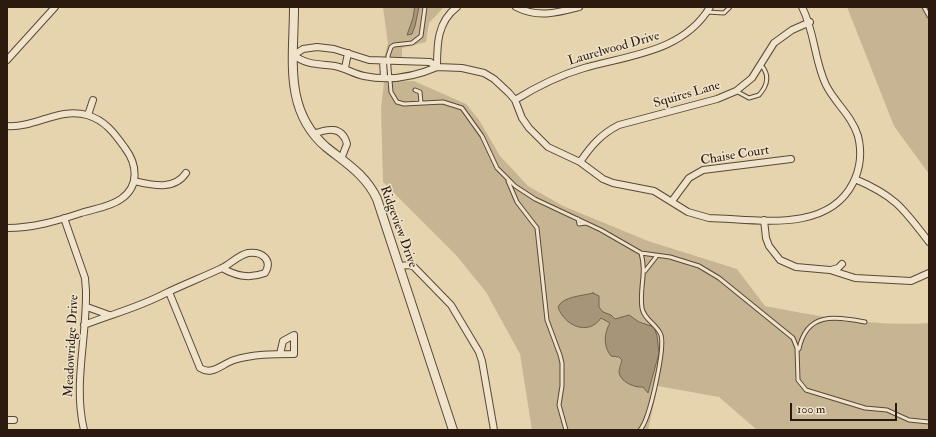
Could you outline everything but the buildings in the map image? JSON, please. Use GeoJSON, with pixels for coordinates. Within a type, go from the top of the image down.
{"type":"FeatureCollection","features":[{"type":"Feature","properties":{"kind":"street"},"geometry":{"type":"LineString","coordinates":[[7,60],[55,7]]}},
{"type":"Feature","properties":{"kind":"street","name":"Ridgeview Drive"},"geometry":{"type":"LineString","coordinates":[[294,7],[296,98],[300,113],[313,134],[360,174],[374,191],[453,430]]}},
{"type":"Feature","properties":{"kind":"street"},"geometry":{"type":"LineString","coordinates":[[437,67],[439,33],[448,16],[457,7]]}},
{"type":"Feature","properties":{"kind":"street"},"geometry":{"type":"LineString","coordinates":[[516,7],[528,13],[542,15],[579,7]]}},
{"type":"Feature","properties":{"kind":"street"},"geometry":{"type":"LineString","coordinates":[[437,67],[430,62],[422,61],[386,61],[359,58],[348,53],[317,47],[303,49],[294,55],[303,62],[345,68],[362,76],[415,76],[437,67],[462,68],[484,73],[502,86],[515,100],[522,118],[537,138],[559,153],[580,162],[603,179],[613,184],[654,191],[688,212],[709,218],[796,220],[818,215],[840,201],[855,179],[860,156],[858,136],[849,118],[833,96],[821,73],[810,22],[802,7]]}},
{"type":"Feature","properties":{"kind":"street","name":"Laurelwood Drive"},"geometry":{"type":"LineString","coordinates":[[515,100],[560,76],[668,45],[690,31],[709,10]]}},
{"type":"Feature","properties":{"kind":"street","name":"Squires Lane"},"geometry":{"type":"LineString","coordinates":[[580,162],[594,143],[610,130],[619,125],[717,99],[736,91],[752,78],[767,52],[782,36],[810,22]]}},
{"type":"Feature","properties":{"kind":"street"},"geometry":{"type":"LineString","coordinates":[[345,68],[348,53]]}},
{"type":"Feature","properties":{"kind":"street"},"geometry":{"type":"LineString","coordinates":[[386,61],[387,77]]}},
{"type":"Feature","properties":{"kind":"street"},"geometry":{"type":"LineString","coordinates":[[88,115],[93,100]]}},
{"type":"Feature","properties":{"kind":"street"},"geometry":{"type":"LineString","coordinates":[[7,126],[21,125],[67,113],[88,115],[105,124],[129,153],[135,166],[134,181],[128,194],[115,203],[32,226],[7,228]]}},
{"type":"Feature","properties":{"kind":"street"},"geometry":{"type":"LineString","coordinates":[[313,134],[329,129],[339,131],[343,135],[347,144],[341,159]]}},
{"type":"Feature","properties":{"kind":"street","name":"Chaise Court"},"geometry":{"type":"LineString","coordinates":[[672,201],[689,178],[703,170],[791,159]]}},
{"type":"Feature","properties":{"kind":"street"},"geometry":{"type":"LineString","coordinates":[[134,181],[152,185],[168,185],[182,180],[186,173]]}},
{"type":"Feature","properties":{"kind":"street"},"geometry":{"type":"LineString","coordinates":[[855,179],[876,188],[898,203],[929,242]]}},
{"type":"Feature","properties":{"kind":"street","name":"Meadowridge Drive"},"geometry":{"type":"LineString","coordinates":[[64,218],[85,278],[87,306],[84,325],[80,394],[84,430]]}},
{"type":"Feature","properties":{"kind":"street"},"geometry":{"type":"LineString","coordinates":[[764,220],[766,238],[769,246],[780,260],[796,267],[830,270],[855,278],[911,281],[929,273]]}},
{"type":"Feature","properties":{"kind":"street"},"geometry":{"type":"LineString","coordinates":[[84,325],[109,315],[124,312],[222,268],[247,253],[264,255],[268,264],[265,273],[251,277],[231,273],[222,268]]}},
{"type":"Feature","properties":{"kind":"street"},"geometry":{"type":"LineString","coordinates":[[830,270],[838,268],[842,264]]}},
{"type":"Feature","properties":{"kind":"street"},"geometry":{"type":"LineString","coordinates":[[399,266],[410,265],[414,267],[447,300],[479,352],[482,361],[494,430]]}},
{"type":"Feature","properties":{"kind":"street"},"geometry":{"type":"LineString","coordinates":[[169,292],[200,368],[205,371],[211,371],[233,361],[248,357],[280,354]]}},
{"type":"Feature","properties":{"kind":"street"},"geometry":{"type":"LineString","coordinates":[[87,306],[109,315]]}},
{"type":"Feature","properties":{"kind":"street"},"geometry":{"type":"LineString","coordinates":[[7,420],[14,420]]}},
{"type":"Feature","properties":{"kind":"lane"},"geometry":{"type":"LineString","coordinates":[[386,61],[392,47],[412,42],[421,36],[425,7]]}},
{"type":"Feature","properties":{"kind":"lane"},"geometry":{"type":"LineString","coordinates":[[709,10],[724,13],[730,7]]}},
{"type":"Feature","properties":{"kind":"lane"},"geometry":{"type":"LineString","coordinates":[[924,7],[929,16]]}},
{"type":"Feature","properties":{"kind":"lane"},"geometry":{"type":"LineString","coordinates":[[736,91],[749,98],[759,95],[767,80],[766,70],[761,64]]}},
{"type":"Feature","properties":{"kind":"lane"},"geometry":{"type":"LineString","coordinates":[[387,77],[392,96],[397,102],[404,104],[443,102],[462,108],[482,136],[497,168],[508,180],[535,199],[586,223],[641,253],[657,257],[670,257],[699,266],[719,278],[753,307],[786,330],[793,338],[798,353]]}},
{"type":"Feature","properties":{"kind":"lane"},"geometry":{"type":"LineString","coordinates":[[415,90],[420,92],[421,103]]}},
{"type":"Feature","properties":{"kind":"lane"},"geometry":{"type":"LineString","coordinates":[[508,180],[517,202],[537,228],[547,320],[562,363],[560,405],[566,430]]}},
{"type":"Feature","properties":{"kind":"lane"},"geometry":{"type":"LineString","coordinates":[[640,430],[648,416],[662,346],[657,328],[643,313],[642,301],[645,271],[641,253]]}},
{"type":"Feature","properties":{"kind":"lane"},"geometry":{"type":"LineString","coordinates":[[645,271],[654,258],[657,257]]}},
{"type":"Feature","properties":{"kind":"lane"},"geometry":{"type":"LineString","coordinates":[[865,322],[839,318],[816,322],[804,332],[798,353],[798,380],[806,390],[865,408],[887,410],[909,420],[929,422]]}},
{"type":"Feature","properties":{"kind":"shaded area"},"geometry":{"type":"Polygon","coordinates":[[[383,7],[444,7],[429,23],[426,42],[402,48],[402,57],[384,58],[388,44],[383,7]]]}},
{"type":"Feature","properties":{"kind":"shaded area"},"geometry":{"type":"Polygon","coordinates":[[[415,7],[419,7],[415,26],[412,34],[407,35],[413,18],[415,7]]]}},
{"type":"Feature","properties":{"kind":"shaded area"},"geometry":{"type":"Polygon","coordinates":[[[847,7],[929,7],[929,174],[894,126],[847,7]]]}},
{"type":"Feature","properties":{"kind":"shaded area"},"geometry":{"type":"Polygon","coordinates":[[[414,81],[466,104],[479,120],[500,156],[528,186],[563,206],[648,241],[737,269],[765,306],[846,320],[908,324],[929,323],[929,430],[757,430],[719,397],[658,386],[648,430],[532,430],[520,354],[486,292],[456,255],[383,182],[381,108],[384,82],[414,81]]]}},
{"type":"Feature","properties":{"kind":"shaded area"},"geometry":{"type":"Polygon","coordinates":[[[593,293],[599,296],[599,307],[603,312],[611,315],[615,319],[629,315],[639,322],[654,327],[657,336],[659,353],[648,393],[643,387],[628,384],[620,376],[619,371],[622,360],[619,357],[611,356],[608,352],[605,340],[606,331],[610,323],[601,318],[596,324],[583,328],[565,319],[558,307],[564,301],[574,297],[593,293]]]}}]}
